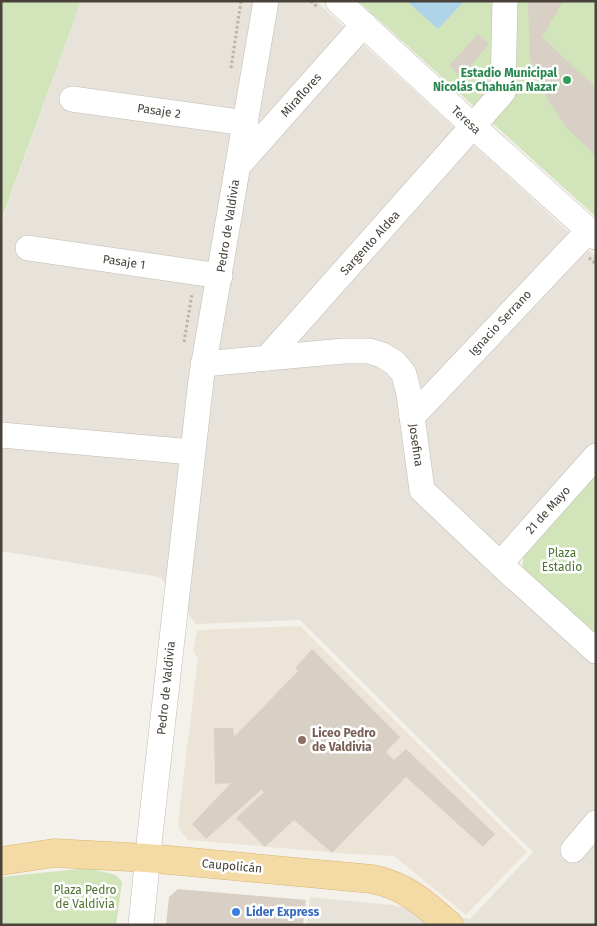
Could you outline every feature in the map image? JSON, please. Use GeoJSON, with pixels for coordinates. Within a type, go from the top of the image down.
{"type":"FeatureCollection","features":[{"type":"Feature","properties":{"kind":"main road","name":"Caupolicán"},"geometry":{"type":"LineString","coordinates":[[1,860],[54,853],[147,858],[372,879],[387,882],[415,896],[449,925]]}},
{"type":"Feature","properties":{"kind":"street","name":"Pedro de Valdivia"},"geometry":{"type":"LineString","coordinates":[[142,925],[147,858],[203,364],[220,276],[266,1]]}},
{"type":"Feature","properties":{"kind":"street","name":"Teresa"},"geometry":{"type":"LineString","coordinates":[[338,1],[592,233]]}},
{"type":"Feature","properties":{"kind":"street","name":"Sargento Aldea"},"geometry":{"type":"LineString","coordinates":[[267,358],[474,127],[503,92],[505,1]]}},
{"type":"Feature","properties":{"kind":"street","name":"Miraflores"},"geometry":{"type":"LineString","coordinates":[[238,166],[364,24]]}},
{"type":"Feature","properties":{"kind":"street","name":"Pasaje 2"},"geometry":{"type":"LineString","coordinates":[[72,99],[246,123]]}},
{"type":"Feature","properties":{"kind":"street","name":"Ignacio Serrano"},"geometry":{"type":"LineString","coordinates":[[412,417],[592,233]]}},
{"type":"Feature","properties":{"kind":"street","name":"Pasaje 1"},"geometry":{"type":"LineString","coordinates":[[28,248],[220,276]]}},
{"type":"Feature","properties":{"kind":"street","name":"Josefina"},"geometry":{"type":"LineString","coordinates":[[203,364],[344,351],[369,351],[382,355],[395,363],[404,374],[409,394],[422,490],[596,651]]}},
{"type":"Feature","properties":{"kind":"street"},"geometry":{"type":"LineString","coordinates":[[1,435],[192,452]]}},
{"type":"Feature","properties":{"kind":"street","name":"21 de Mayo"},"geometry":{"type":"LineString","coordinates":[[500,564],[596,456]]}},
{"type":"Feature","properties":{"kind":"street"},"geometry":{"type":"LineString","coordinates":[[572,850],[596,823]]}},
{"type":"Feature","properties":{"kind":"shaded area"},"geometry":{"type":"Polygon","coordinates":[[[81,1],[316,1],[596,257],[596,445],[490,564],[596,660],[596,925],[307,925],[310,897],[391,905],[470,919],[533,852],[300,620],[196,624],[160,577],[1,551],[1,223],[81,1]]]}},
{"type":"Feature","properties":{"kind":"shaded area","name":"Liceo Pedro de Valdivia"},"geometry":{"type":"Polygon","coordinates":[[[300,626],[527,852],[466,915],[394,856],[188,840],[179,829],[178,822],[198,658],[193,651],[197,630],[300,626]]]}},
{"type":"Feature","properties":{"kind":"green space"},"geometry":{"type":"Polygon","coordinates":[[[1,1],[81,1],[1,221],[1,1]]]}},
{"type":"Feature","properties":{"kind":"green space","name":"Estadio Municipal Nicolás Chahuán Nazar"},"geometry":{"type":"Polygon","coordinates":[[[358,1],[596,1],[596,217],[358,1]]]}},
{"type":"Feature","properties":{"kind":"green space","name":"Plaza Estadio"},"geometry":{"type":"Polygon","coordinates":[[[596,474],[596,638],[522,571],[524,551],[596,474]]]}},
{"type":"Feature","properties":{"kind":"green space","name":"Plaza Pedro de Valdivia"},"geometry":{"type":"Polygon","coordinates":[[[88,868],[116,875],[122,882],[116,925],[1,925],[1,877],[88,868]]]}},
{"type":"Feature","properties":{"kind":"water"},"geometry":{"type":"Polygon","coordinates":[[[407,1],[464,1],[438,29],[407,1]]]}},
{"type":"Feature","properties":{"kind":"building","name":"Estadio Municipal Nicolás Chahuán Nazar"},"geometry":{"type":"Polygon","coordinates":[[[528,1],[563,1],[542,37],[596,88],[596,156],[567,128],[548,100],[530,59],[528,1]]]}},
{"type":"Feature","properties":{"kind":"building"},"geometry":{"type":"Polygon","coordinates":[[[478,34],[489,44],[461,77],[449,66],[478,34]]]}},
{"type":"Feature","properties":{"kind":"building"},"geometry":{"type":"Polygon","coordinates":[[[312,649],[400,737],[386,752],[394,760],[406,749],[495,834],[483,847],[406,777],[332,853],[294,820],[265,847],[236,818],[264,792],[261,790],[206,839],[192,824],[231,783],[215,784],[214,728],[233,728],[234,737],[298,671],[295,668],[312,649]]]}},
{"type":"Feature","properties":{"kind":"building","name":"Lider Express"},"geometry":{"type":"Polygon","coordinates":[[[178,889],[306,900],[303,925],[166,925],[169,897],[178,889]]]}},
{"type":"Feature","properties":{"kind":"place","name":"Estadio Municipal Nicolás Chahuán Nazar"},"geometry":{"type":"Point","coordinates":[567,80]}},
{"type":"Feature","properties":{"kind":"place","name":"Liceo Pedro de Valdivia"},"geometry":{"type":"Point","coordinates":[302,740]}},
{"type":"Feature","properties":{"kind":"place","name":"Lider Express"},"geometry":{"type":"Point","coordinates":[236,912]}}]}
